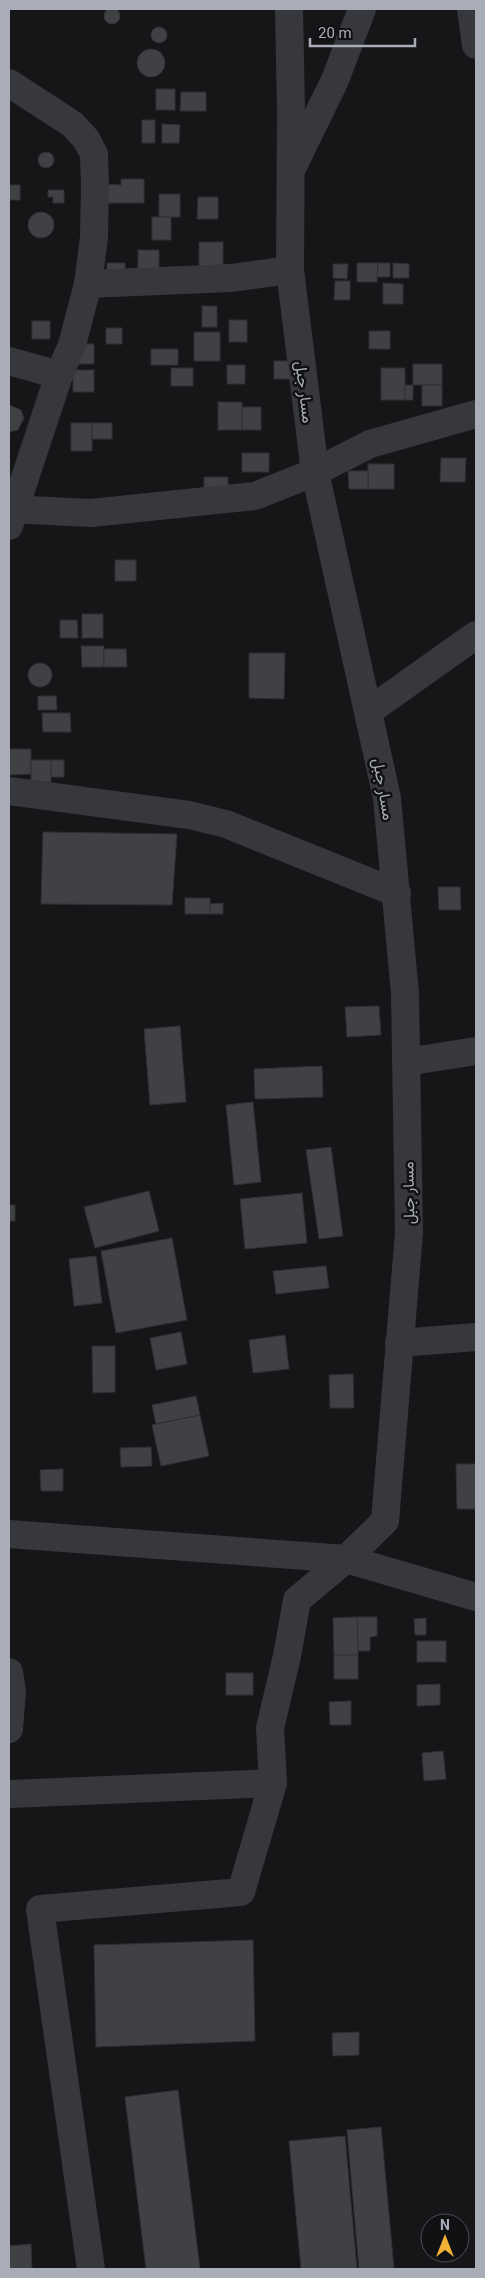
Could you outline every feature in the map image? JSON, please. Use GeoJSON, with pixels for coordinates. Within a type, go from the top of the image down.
{"type":"FeatureCollection","features":[{"type":"Feature","properties":{"kind":"street","name":"مسار جبل"},"geometry":{"type":"LineString","coordinates":[[91,2269],[40,1909],[240,1892],[272,1782],[270,1728],[287,1656],[296,1600],[346,1559],[385,1521],[409,1233],[405,994],[388,798],[315,472],[290,270],[289,9]]}},
{"type":"Feature","properties":{"kind":"street"},"geometry":{"type":"LineString","coordinates":[[291,170],[335,80],[362,9]]}},
{"type":"Feature","properties":{"kind":"street"},"geometry":{"type":"LineString","coordinates":[[471,9],[476,45]]}},
{"type":"Feature","properties":{"kind":"street"},"geometry":{"type":"LineString","coordinates":[[9,84],[72,124],[86,139],[94,154],[94,237],[88,284],[72,345],[59,375],[11,515],[91,513],[255,496],[315,472],[370,444],[476,414]]}},
{"type":"Feature","properties":{"kind":"street"},"geometry":{"type":"LineString","coordinates":[[88,284],[231,278],[290,270]]}},
{"type":"Feature","properties":{"kind":"street"},"geometry":{"type":"LineString","coordinates":[[9,361],[59,375]]}},
{"type":"Feature","properties":{"kind":"street"},"geometry":{"type":"LineString","coordinates":[[369,712],[476,634]]}},
{"type":"Feature","properties":{"kind":"street"},"geometry":{"type":"LineString","coordinates":[[9,791],[189,815],[226,824],[397,893]]}},
{"type":"Feature","properties":{"kind":"street"},"geometry":{"type":"LineString","coordinates":[[406,1062],[476,1051]]}},
{"type":"Feature","properties":{"kind":"street"},"geometry":{"type":"LineString","coordinates":[[400,1343],[476,1336]]}},
{"type":"Feature","properties":{"kind":"street"},"geometry":{"type":"LineString","coordinates":[[9,1534],[346,1559],[476,1597]]}},
{"type":"Feature","properties":{"kind":"street"},"geometry":{"type":"LineString","coordinates":[[9,1729],[10,1684]]}},
{"type":"Feature","properties":{"kind":"street"},"geometry":{"type":"LineString","coordinates":[[9,1794],[272,1782]]}},
{"type":"Feature","properties":{"kind":"building"},"geometry":{"type":"Polygon","coordinates":[[[109,8],[115,8],[120,13],[118,22],[109,24],[104,19],[104,13],[109,8]]]}},
{"type":"Feature","properties":{"kind":"building"},"geometry":{"type":"Polygon","coordinates":[[[156,27],[162,27],[167,32],[165,41],[156,43],[151,38],[151,32],[156,27]]]}},
{"type":"Feature","properties":{"kind":"building"},"geometry":{"type":"Polygon","coordinates":[[[151,49],[161,53],[165,63],[161,73],[151,77],[141,73],[137,63],[141,53],[151,49]]]}},
{"type":"Feature","properties":{"kind":"building"},"geometry":{"type":"Polygon","coordinates":[[[156,89],[175,89],[175,110],[156,110],[156,89]]]}},
{"type":"Feature","properties":{"kind":"building"},"geometry":{"type":"Polygon","coordinates":[[[181,92],[206,92],[206,111],[180,111],[181,92]]]}},
{"type":"Feature","properties":{"kind":"building"},"geometry":{"type":"Polygon","coordinates":[[[142,120],[155,120],[155,143],[142,143],[142,120]]]}},
{"type":"Feature","properties":{"kind":"building"},"geometry":{"type":"Polygon","coordinates":[[[162,124],[180,125],[179,143],[162,143],[162,124]]]}},
{"type":"Feature","properties":{"kind":"building"},"geometry":{"type":"Polygon","coordinates":[[[46,152],[54,160],[46,168],[38,160],[46,152]]]}},
{"type":"Feature","properties":{"kind":"building"},"geometry":{"type":"Polygon","coordinates":[[[121,179],[144,179],[144,203],[100,203],[100,184],[121,185],[121,179]]]}},
{"type":"Feature","properties":{"kind":"building"},"geometry":{"type":"Polygon","coordinates":[[[9,185],[20,185],[20,200],[9,200],[9,185]]]}},
{"type":"Feature","properties":{"kind":"building"},"geometry":{"type":"Polygon","coordinates":[[[48,190],[64,190],[64,203],[53,203],[53,197],[48,197],[48,190]]]}},
{"type":"Feature","properties":{"kind":"building"},"geometry":{"type":"Polygon","coordinates":[[[159,194],[180,194],[180,217],[159,217],[159,194]]]}},
{"type":"Feature","properties":{"kind":"building"},"geometry":{"type":"Polygon","coordinates":[[[198,197],[218,197],[218,219],[197,219],[198,197]]]}},
{"type":"Feature","properties":{"kind":"building"},"geometry":{"type":"Polygon","coordinates":[[[41,212],[50,216],[54,225],[50,234],[41,238],[32,234],[28,225],[32,216],[41,212]]]}},
{"type":"Feature","properties":{"kind":"building"},"geometry":{"type":"Polygon","coordinates":[[[152,217],[171,217],[171,240],[152,240],[152,217]]]}},
{"type":"Feature","properties":{"kind":"building"},"geometry":{"type":"Polygon","coordinates":[[[199,242],[223,242],[223,266],[199,266],[199,242]]]}},
{"type":"Feature","properties":{"kind":"building"},"geometry":{"type":"Polygon","coordinates":[[[138,250],[159,250],[159,271],[138,270],[138,250]]]}},
{"type":"Feature","properties":{"kind":"building"},"geometry":{"type":"Polygon","coordinates":[[[107,263],[125,263],[125,275],[107,275],[107,263]]]}},
{"type":"Feature","properties":{"kind":"building"},"geometry":{"type":"Polygon","coordinates":[[[357,263],[378,263],[377,282],[357,282],[357,263]]]}},
{"type":"Feature","properties":{"kind":"building"},"geometry":{"type":"Polygon","coordinates":[[[378,263],[390,263],[390,277],[377,277],[378,263]]]}},
{"type":"Feature","properties":{"kind":"building"},"geometry":{"type":"Polygon","coordinates":[[[393,263],[409,264],[409,278],[393,278],[393,263]]]}},
{"type":"Feature","properties":{"kind":"building"},"geometry":{"type":"Polygon","coordinates":[[[333,264],[348,264],[347,279],[333,278],[333,264]]]}},
{"type":"Feature","properties":{"kind":"building"},"geometry":{"type":"Polygon","coordinates":[[[335,281],[350,281],[350,300],[334,300],[335,281]]]}},
{"type":"Feature","properties":{"kind":"building"},"geometry":{"type":"Polygon","coordinates":[[[383,283],[403,284],[403,304],[383,304],[383,283]]]}},
{"type":"Feature","properties":{"kind":"building"},"geometry":{"type":"Polygon","coordinates":[[[202,306],[217,306],[217,327],[202,327],[202,306]]]}},
{"type":"Feature","properties":{"kind":"building"},"geometry":{"type":"Polygon","coordinates":[[[229,320],[247,320],[247,342],[229,342],[229,320]]]}},
{"type":"Feature","properties":{"kind":"building"},"geometry":{"type":"Polygon","coordinates":[[[32,321],[50,321],[50,339],[32,339],[32,321]]]}},
{"type":"Feature","properties":{"kind":"building"},"geometry":{"type":"Polygon","coordinates":[[[106,328],[122,328],[122,344],[106,344],[106,328]]]}},
{"type":"Feature","properties":{"kind":"building"},"geometry":{"type":"Polygon","coordinates":[[[369,331],[390,331],[390,349],[369,349],[369,331]]]}},
{"type":"Feature","properties":{"kind":"building"},"geometry":{"type":"Polygon","coordinates":[[[194,332],[220,332],[220,361],[194,361],[194,332]]]}},
{"type":"Feature","properties":{"kind":"building"},"geometry":{"type":"Polygon","coordinates":[[[76,344],[94,344],[94,364],[76,364],[76,344]]]}},
{"type":"Feature","properties":{"kind":"building"},"geometry":{"type":"Polygon","coordinates":[[[151,349],[178,349],[178,365],[151,365],[151,349]]]}},
{"type":"Feature","properties":{"kind":"building"},"geometry":{"type":"Polygon","coordinates":[[[274,361],[290,361],[290,379],[274,379],[274,361]]]}},
{"type":"Feature","properties":{"kind":"building"},"geometry":{"type":"Polygon","coordinates":[[[413,364],[442,364],[442,385],[413,385],[413,364]]]}},
{"type":"Feature","properties":{"kind":"building"},"geometry":{"type":"Polygon","coordinates":[[[227,365],[245,365],[245,384],[227,384],[227,365]]]}},
{"type":"Feature","properties":{"kind":"building"},"geometry":{"type":"Polygon","coordinates":[[[171,368],[193,368],[193,386],[171,386],[171,368]]]}},
{"type":"Feature","properties":{"kind":"building"},"geometry":{"type":"Polygon","coordinates":[[[381,368],[405,368],[405,400],[381,400],[381,368]]]}},
{"type":"Feature","properties":{"kind":"building"},"geometry":{"type":"Polygon","coordinates":[[[73,370],[94,370],[94,392],[73,392],[73,370]]]}},
{"type":"Feature","properties":{"kind":"building"},"geometry":{"type":"Polygon","coordinates":[[[405,385],[413,385],[413,400],[405,400],[405,385]]]}},
{"type":"Feature","properties":{"kind":"building"},"geometry":{"type":"Polygon","coordinates":[[[422,385],[442,385],[442,406],[422,406],[422,385]]]}},
{"type":"Feature","properties":{"kind":"building"},"geometry":{"type":"Polygon","coordinates":[[[218,402],[242,402],[242,430],[218,430],[218,402]]]}},
{"type":"Feature","properties":{"kind":"building"},"geometry":{"type":"Polygon","coordinates":[[[9,405],[21,410],[24,418],[18,430],[9,432],[9,405]]]}},
{"type":"Feature","properties":{"kind":"building"},"geometry":{"type":"Polygon","coordinates":[[[242,407],[261,407],[261,430],[242,430],[242,407]]]}},
{"type":"Feature","properties":{"kind":"building"},"geometry":{"type":"Polygon","coordinates":[[[71,423],[92,423],[92,451],[71,451],[71,423]]]}},
{"type":"Feature","properties":{"kind":"building"},"geometry":{"type":"Polygon","coordinates":[[[92,423],[112,423],[112,439],[92,439],[92,423]]]}},
{"type":"Feature","properties":{"kind":"building"},"geometry":{"type":"Polygon","coordinates":[[[242,453],[269,453],[269,472],[242,472],[242,453]]]}},
{"type":"Feature","properties":{"kind":"building"},"geometry":{"type":"Polygon","coordinates":[[[441,458],[466,458],[465,482],[440,482],[441,458]]]}},
{"type":"Feature","properties":{"kind":"building"},"geometry":{"type":"Polygon","coordinates":[[[368,464],[394,464],[394,489],[368,489],[368,464]]]}},
{"type":"Feature","properties":{"kind":"building"},"geometry":{"type":"Polygon","coordinates":[[[348,471],[368,471],[368,489],[349,489],[348,471]]]}},
{"type":"Feature","properties":{"kind":"building"},"geometry":{"type":"Polygon","coordinates":[[[204,477],[228,477],[228,496],[204,496],[204,477]]]}},
{"type":"Feature","properties":{"kind":"building"},"geometry":{"type":"Polygon","coordinates":[[[115,560],[136,560],[136,581],[115,581],[115,560]]]}},
{"type":"Feature","properties":{"kind":"building"},"geometry":{"type":"Polygon","coordinates":[[[82,614],[103,614],[103,638],[82,638],[82,614]]]}},
{"type":"Feature","properties":{"kind":"building"},"geometry":{"type":"Polygon","coordinates":[[[60,620],[77,620],[78,638],[60,638],[60,620]]]}},
{"type":"Feature","properties":{"kind":"building"},"geometry":{"type":"Polygon","coordinates":[[[81,646],[104,646],[104,667],[82,667],[81,646]]]}},
{"type":"Feature","properties":{"kind":"building"},"geometry":{"type":"Polygon","coordinates":[[[104,649],[126,649],[127,667],[104,667],[104,649]]]}},
{"type":"Feature","properties":{"kind":"building"},"geometry":{"type":"Polygon","coordinates":[[[249,653],[285,653],[284,699],[249,698],[249,653]]]}},
{"type":"Feature","properties":{"kind":"building"},"geometry":{"type":"Polygon","coordinates":[[[40,663],[49,666],[52,675],[49,684],[40,687],[31,684],[28,675],[31,666],[40,663]]]}},
{"type":"Feature","properties":{"kind":"building"},"geometry":{"type":"Polygon","coordinates":[[[38,696],[56,696],[57,710],[38,710],[38,696]]]}},
{"type":"Feature","properties":{"kind":"building"},"geometry":{"type":"Polygon","coordinates":[[[42,713],[70,713],[71,732],[43,732],[42,713]]]}},
{"type":"Feature","properties":{"kind":"building"},"geometry":{"type":"Polygon","coordinates":[[[9,749],[31,749],[31,774],[9,775],[9,749]]]}},
{"type":"Feature","properties":{"kind":"building"},"geometry":{"type":"Polygon","coordinates":[[[31,760],[51,760],[51,782],[31,782],[31,760]]]}},
{"type":"Feature","properties":{"kind":"building"},"geometry":{"type":"Polygon","coordinates":[[[51,760],[64,760],[64,777],[51,777],[51,760]]]}},
{"type":"Feature","properties":{"kind":"building"},"geometry":{"type":"Polygon","coordinates":[[[43,832],[177,834],[172,905],[41,904],[43,832]]]}},
{"type":"Feature","properties":{"kind":"building"},"geometry":{"type":"Polygon","coordinates":[[[438,887],[460,887],[461,910],[439,910],[438,887]]]}},
{"type":"Feature","properties":{"kind":"building"},"geometry":{"type":"Polygon","coordinates":[[[185,898],[210,898],[210,914],[185,914],[185,898]]]}},
{"type":"Feature","properties":{"kind":"building"},"geometry":{"type":"Polygon","coordinates":[[[223,903],[223,914],[210,914],[210,904],[223,903]]]}},
{"type":"Feature","properties":{"kind":"building"},"geometry":{"type":"Polygon","coordinates":[[[379,1006],[381,1035],[347,1037],[345,1007],[379,1006]]]}},
{"type":"Feature","properties":{"kind":"building"},"geometry":{"type":"Polygon","coordinates":[[[180,1026],[186,1102],[150,1105],[144,1029],[180,1026]]]}},
{"type":"Feature","properties":{"kind":"building"},"geometry":{"type":"Polygon","coordinates":[[[322,1066],[323,1097],[255,1099],[254,1069],[322,1066]]]}},
{"type":"Feature","properties":{"kind":"building"},"geometry":{"type":"Polygon","coordinates":[[[253,1102],[261,1182],[234,1185],[226,1105],[253,1102]]]}},
{"type":"Feature","properties":{"kind":"building"},"geometry":{"type":"Polygon","coordinates":[[[331,1147],[343,1236],[319,1239],[306,1150],[331,1147]]]}},
{"type":"Feature","properties":{"kind":"building"},"geometry":{"type":"Polygon","coordinates":[[[149,1191],[159,1231],[95,1248],[84,1207],[149,1191]]]}},
{"type":"Feature","properties":{"kind":"building"},"geometry":{"type":"Polygon","coordinates":[[[302,1193],[307,1243],[245,1249],[240,1199],[302,1193]]]}},
{"type":"Feature","properties":{"kind":"building"},"geometry":{"type":"Polygon","coordinates":[[[9,1205],[15,1205],[15,1221],[9,1221],[9,1205]]]}},
{"type":"Feature","properties":{"kind":"building"},"geometry":{"type":"Polygon","coordinates":[[[172,1238],[187,1320],[116,1333],[101,1251],[172,1238]]]}},
{"type":"Feature","properties":{"kind":"building"},"geometry":{"type":"Polygon","coordinates":[[[96,1256],[102,1303],[74,1306],[69,1259],[96,1256]]]}},
{"type":"Feature","properties":{"kind":"building"},"geometry":{"type":"Polygon","coordinates":[[[326,1266],[329,1288],[276,1294],[273,1271],[326,1266]]]}},
{"type":"Feature","properties":{"kind":"building"},"geometry":{"type":"Polygon","coordinates":[[[181,1332],[187,1364],[156,1370],[150,1338],[181,1332]]]}},
{"type":"Feature","properties":{"kind":"building"},"geometry":{"type":"Polygon","coordinates":[[[285,1335],[289,1369],[253,1373],[249,1340],[285,1335]]]}},
{"type":"Feature","properties":{"kind":"building"},"geometry":{"type":"Polygon","coordinates":[[[92,1346],[115,1346],[115,1392],[93,1393],[92,1346]]]}},
{"type":"Feature","properties":{"kind":"building"},"geometry":{"type":"Polygon","coordinates":[[[353,1374],[354,1408],[330,1408],[329,1375],[353,1374]]]}},
{"type":"Feature","properties":{"kind":"building"},"geometry":{"type":"Polygon","coordinates":[[[196,1396],[200,1415],[156,1424],[152,1405],[196,1396]]]}},
{"type":"Feature","properties":{"kind":"building"},"geometry":{"type":"Polygon","coordinates":[[[200,1415],[209,1456],[161,1466],[152,1425],[200,1415]]]}},
{"type":"Feature","properties":{"kind":"building"},"geometry":{"type":"Polygon","coordinates":[[[151,1447],[152,1466],[121,1467],[120,1448],[151,1447]]]}},
{"type":"Feature","properties":{"kind":"building"},"geometry":{"type":"Polygon","coordinates":[[[456,1464],[476,1464],[476,1509],[457,1509],[456,1464]]]}},
{"type":"Feature","properties":{"kind":"building"},"geometry":{"type":"Polygon","coordinates":[[[63,1469],[63,1491],[41,1491],[40,1470],[63,1469]]]}},
{"type":"Feature","properties":{"kind":"building"},"geometry":{"type":"Polygon","coordinates":[[[357,1617],[377,1617],[377,1636],[370,1637],[370,1651],[358,1651],[357,1617]]]}},
{"type":"Feature","properties":{"kind":"building"},"geometry":{"type":"Polygon","coordinates":[[[357,1617],[358,1655],[334,1655],[333,1618],[357,1617]]]}},
{"type":"Feature","properties":{"kind":"building"},"geometry":{"type":"Polygon","coordinates":[[[426,1618],[426,1635],[415,1635],[414,1619],[426,1618]]]}},
{"type":"Feature","properties":{"kind":"building"},"geometry":{"type":"Polygon","coordinates":[[[417,1641],[446,1641],[446,1662],[417,1662],[417,1641]]]}},
{"type":"Feature","properties":{"kind":"building"},"geometry":{"type":"Polygon","coordinates":[[[334,1655],[358,1655],[358,1679],[334,1679],[334,1655]]]}},
{"type":"Feature","properties":{"kind":"building"},"geometry":{"type":"Polygon","coordinates":[[[226,1673],[253,1673],[253,1695],[226,1695],[226,1673]]]}},
{"type":"Feature","properties":{"kind":"building"},"geometry":{"type":"Polygon","coordinates":[[[440,1684],[440,1705],[417,1706],[417,1685],[440,1684]]]}},
{"type":"Feature","properties":{"kind":"building"},"geometry":{"type":"Polygon","coordinates":[[[351,1701],[351,1725],[330,1725],[329,1702],[351,1701]]]}},
{"type":"Feature","properties":{"kind":"building"},"geometry":{"type":"Polygon","coordinates":[[[443,1751],[446,1779],[424,1781],[422,1753],[443,1751]]]}},
{"type":"Feature","properties":{"kind":"building"},"geometry":{"type":"Polygon","coordinates":[[[253,1940],[255,2041],[96,2047],[94,1945],[253,1940]]]}},
{"type":"Feature","properties":{"kind":"building"},"geometry":{"type":"Polygon","coordinates":[[[359,2032],[359,2055],[333,2056],[332,2033],[359,2032]]]}},
{"type":"Feature","properties":{"kind":"building"},"geometry":{"type":"Polygon","coordinates":[[[178,2090],[200,2269],[146,2269],[125,2097],[178,2090]]]}},
{"type":"Feature","properties":{"kind":"building"},"geometry":{"type":"Polygon","coordinates":[[[381,2127],[394,2269],[359,2269],[347,2130],[381,2127]]]}},
{"type":"Feature","properties":{"kind":"building"},"geometry":{"type":"Polygon","coordinates":[[[345,2136],[357,2269],[301,2269],[289,2141],[345,2136]]]}},
{"type":"Feature","properties":{"kind":"building"},"geometry":{"type":"Polygon","coordinates":[[[31,2244],[32,2269],[9,2269],[9,2246],[31,2244]]]}}]}
